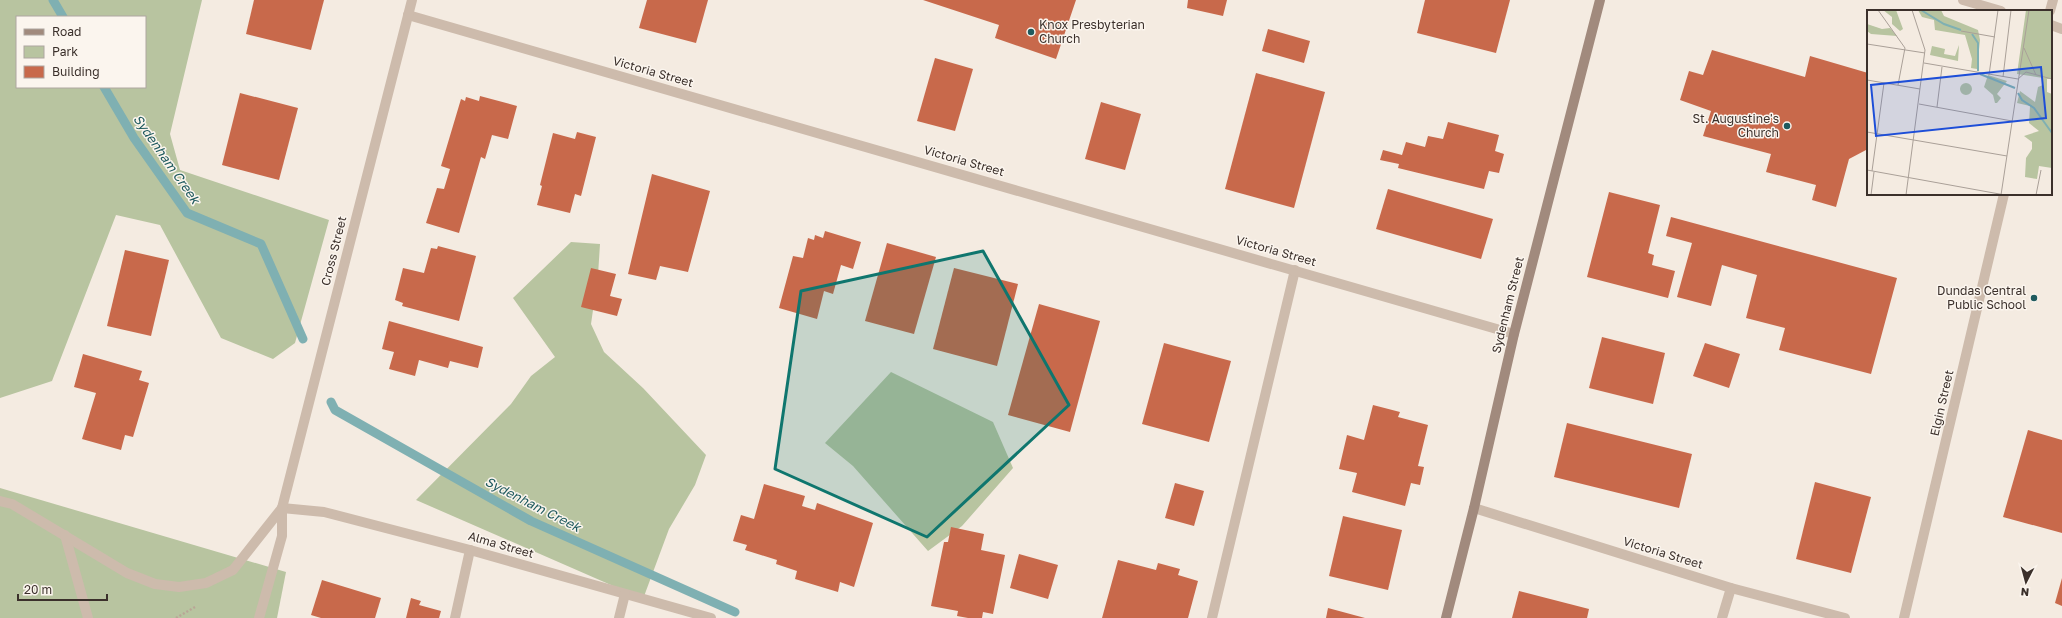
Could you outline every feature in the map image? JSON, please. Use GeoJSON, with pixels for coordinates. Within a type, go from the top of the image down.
{"type":"FeatureCollection","features":[{"type":"Feature","properties":{"kind":"main road","name":"Sydenham Street"},"geometry":{"type":"LineString","coordinates":[[1446,618],[1474,508],[1514,334],[1600,0]]}},
{"type":"Feature","properties":{"kind":"street","name":"Cross Street"},"geometry":{"type":"LineString","coordinates":[[282,508],[412,0]]}},
{"type":"Feature","properties":{"kind":"street"},"geometry":{"type":"LineString","coordinates":[[1964,0],[1998,10]]}},
{"type":"Feature","properties":{"kind":"street"},"geometry":{"type":"LineString","coordinates":[[2050,10],[2053,0]]}},
{"type":"Feature","properties":{"kind":"street","name":"Victoria Street"},"geometry":{"type":"LineString","coordinates":[[408,15],[1514,334]]}},
{"type":"Feature","properties":{"kind":"street"},"geometry":{"type":"LineString","coordinates":[[2052,25],[2062,29]]}},
{"type":"Feature","properties":{"kind":"street","name":"Elgin Street"},"geometry":{"type":"LineString","coordinates":[[1904,618],[2004,195]]}},
{"type":"Feature","properties":{"kind":"street"},"geometry":{"type":"LineString","coordinates":[[1212,618],[1295,270]]}},
{"type":"Feature","properties":{"kind":"street"},"geometry":{"type":"LineString","coordinates":[[0,501],[12,504],[127,573],[155,584],[179,587],[206,583],[233,570],[282,508]]}},
{"type":"Feature","properties":{"kind":"street"},"geometry":{"type":"LineString","coordinates":[[259,618],[282,536],[282,508]]}},
{"type":"Feature","properties":{"kind":"street","name":"Alma Street"},"geometry":{"type":"LineString","coordinates":[[282,508],[324,512],[470,550],[711,618]]}},
{"type":"Feature","properties":{"kind":"street","name":"Victoria Street"},"geometry":{"type":"LineString","coordinates":[[1474,508],[1731,588],[1845,618]]}},
{"type":"Feature","properties":{"kind":"street"},"geometry":{"type":"LineString","coordinates":[[65,535],[88,618]]}},
{"type":"Feature","properties":{"kind":"street"},"geometry":{"type":"LineString","coordinates":[[455,618],[470,550]]}},
{"type":"Feature","properties":{"kind":"street"},"geometry":{"type":"LineString","coordinates":[[1722,618],[1731,588]]}},
{"type":"Feature","properties":{"kind":"street"},"geometry":{"type":"LineString","coordinates":[[619,618],[625,594]]}},
{"type":"Feature","properties":{"kind":"highlighted area"},"geometry":{"type":"Polygon","coordinates":[[[983,251],[1069,405],[927,537],[775,469],[801,291],[983,251]]]}},
{"type":"Feature","properties":{"kind":"green space"},"geometry":{"type":"Polygon","coordinates":[[[0,0],[202,0],[170,134],[180,170],[329,220],[295,343],[273,359],[221,338],[160,225],[116,215],[52,381],[0,398],[0,0]]]}},
{"type":"Feature","properties":{"kind":"green space"},"geometry":{"type":"Polygon","coordinates":[[[571,242],[600,244],[598,275],[591,324],[604,352],[643,388],[706,455],[695,485],[669,529],[643,599],[416,500],[511,404],[531,376],[555,357],[513,298],[571,242]]]}},
{"type":"Feature","properties":{"kind":"green space"},"geometry":{"type":"Polygon","coordinates":[[[891,372],[993,422],[1013,468],[962,526],[928,551],[853,466],[825,443],[891,372]]]}},
{"type":"Feature","properties":{"kind":"green space"},"geometry":{"type":"Polygon","coordinates":[[[0,488],[286,572],[277,618],[0,618],[0,488]]]}},
{"type":"Feature","properties":{"kind":"building"},"geometry":{"type":"Polygon","coordinates":[[[254,0],[324,0],[311,50],[246,34],[254,0]]]}},
{"type":"Feature","properties":{"kind":"building"},"geometry":{"type":"Polygon","coordinates":[[[647,0],[708,0],[696,43],[639,28],[647,0]]]}},
{"type":"Feature","properties":{"kind":"building","name":"Knox Presbyterian Church"},"geometry":{"type":"Polygon","coordinates":[[[923,0],[1076,0],[1056,59],[995,38],[999,25],[923,0]]]}},
{"type":"Feature","properties":{"kind":"building"},"geometry":{"type":"Polygon","coordinates":[[[1188,0],[1227,0],[1223,16],[1187,8],[1188,0]]]}},
{"type":"Feature","properties":{"kind":"building"},"geometry":{"type":"Polygon","coordinates":[[[1425,0],[1510,0],[1496,53],[1417,33],[1425,0]]]}},
{"type":"Feature","properties":{"kind":"building"},"geometry":{"type":"Polygon","coordinates":[[[1268,29],[1310,41],[1304,63],[1262,51],[1268,29]]]}},
{"type":"Feature","properties":{"kind":"building","name":"St. Augustine's Church"},"geometry":{"type":"Polygon","coordinates":[[[1712,50],[1805,77],[1810,56],[1867,73],[1867,147],[1866,150],[1849,159],[1836,207],[1812,200],[1816,185],[1766,172],[1771,154],[1703,136],[1711,111],[1680,100],[1689,71],[1703,75],[1712,50]]]}},
{"type":"Feature","properties":{"kind":"building"},"geometry":{"type":"Polygon","coordinates":[[[935,58],[973,69],[955,131],[917,121],[935,58]]]}},
{"type":"Feature","properties":{"kind":"building"},"geometry":{"type":"Polygon","coordinates":[[[1256,73],[1325,92],[1294,208],[1225,189],[1256,73]]]}},
{"type":"Feature","properties":{"kind":"building"},"geometry":{"type":"Polygon","coordinates":[[[240,93],[298,108],[279,180],[222,165],[240,93]]]}},
{"type":"Feature","properties":{"kind":"building"},"geometry":{"type":"Polygon","coordinates":[[[480,96],[517,106],[508,139],[492,135],[485,159],[481,157],[459,233],[426,223],[437,188],[444,189],[450,169],[441,166],[461,99],[465,101],[466,97],[479,101],[480,96]]]}},
{"type":"Feature","properties":{"kind":"building"},"geometry":{"type":"Polygon","coordinates":[[[1101,102],[1141,114],[1125,170],[1085,159],[1101,102]]]}},
{"type":"Feature","properties":{"kind":"building"},"geometry":{"type":"Polygon","coordinates":[[[1448,122],[1499,135],[1495,151],[1504,154],[1499,173],[1489,171],[1484,189],[1398,168],[1399,164],[1380,160],[1383,150],[1402,155],[1406,142],[1425,147],[1428,136],[1443,139],[1448,122]]]}},
{"type":"Feature","properties":{"kind":"building"},"geometry":{"type":"Polygon","coordinates":[[[577,132],[596,137],[581,196],[575,194],[570,213],[537,205],[542,186],[540,185],[553,133],[575,139],[577,132]]]}},
{"type":"Feature","properties":{"kind":"building"},"geometry":{"type":"Polygon","coordinates":[[[652,174],[710,191],[688,272],[660,266],[656,280],[628,274],[652,174]]]}},
{"type":"Feature","properties":{"kind":"building"},"geometry":{"type":"Polygon","coordinates":[[[1388,189],[1493,219],[1481,259],[1376,229],[1388,189]]]}},
{"type":"Feature","properties":{"kind":"building"},"geometry":{"type":"Polygon","coordinates":[[[1609,192],[1660,205],[1648,253],[1654,255],[1652,265],[1675,271],[1668,298],[1587,277],[1609,192]]]}},
{"type":"Feature","properties":{"kind":"building"},"geometry":{"type":"Polygon","coordinates":[[[1671,217],[1897,278],[1871,374],[1779,350],[1785,328],[1746,318],[1757,275],[1722,265],[1711,306],[1677,297],[1692,243],[1666,236],[1671,217]]]}},
{"type":"Feature","properties":{"kind":"building"},"geometry":{"type":"Polygon","coordinates":[[[825,231],[861,242],[853,269],[841,265],[833,294],[824,291],[817,319],[779,308],[793,256],[803,258],[808,238],[814,240],[815,235],[823,238],[825,231]]]}},
{"type":"Feature","properties":{"kind":"building"},"geometry":{"type":"Polygon","coordinates":[[[887,243],[936,257],[914,334],[865,321],[887,243]]]}},
{"type":"Feature","properties":{"kind":"building"},"geometry":{"type":"Polygon","coordinates":[[[438,246],[476,256],[459,321],[402,306],[403,303],[395,300],[403,268],[424,273],[431,248],[437,249],[438,246]]]}},
{"type":"Feature","properties":{"kind":"building"},"geometry":{"type":"Polygon","coordinates":[[[125,250],[169,260],[151,336],[107,326],[125,250]]]}},
{"type":"Feature","properties":{"kind":"building"},"geometry":{"type":"Polygon","coordinates":[[[591,268],[616,274],[610,296],[622,299],[617,316],[581,307],[591,268]]]}},
{"type":"Feature","properties":{"kind":"building"},"geometry":{"type":"Polygon","coordinates":[[[954,268],[1018,284],[997,366],[933,349],[954,268]]]}},
{"type":"Feature","properties":{"kind":"building"},"geometry":{"type":"Polygon","coordinates":[[[1039,304],[1100,321],[1070,432],[1008,415],[1039,304]]]}},
{"type":"Feature","properties":{"kind":"building"},"geometry":{"type":"Polygon","coordinates":[[[389,321],[483,347],[478,368],[450,361],[448,368],[419,360],[415,376],[389,369],[394,352],[382,349],[389,321]]]}},
{"type":"Feature","properties":{"kind":"building"},"geometry":{"type":"Polygon","coordinates":[[[1602,337],[1665,353],[1653,404],[1589,388],[1602,337]]]}},
{"type":"Feature","properties":{"kind":"building"},"geometry":{"type":"Polygon","coordinates":[[[1164,343],[1231,361],[1209,442],[1142,424],[1164,343]]]}},
{"type":"Feature","properties":{"kind":"building"},"geometry":{"type":"Polygon","coordinates":[[[1705,343],[1740,354],[1729,388],[1693,376],[1705,343]]]}},
{"type":"Feature","properties":{"kind":"building"},"geometry":{"type":"Polygon","coordinates":[[[83,354],[142,371],[139,380],[149,383],[133,437],[125,435],[121,450],[82,439],[96,393],[74,387],[83,354]]]}},
{"type":"Feature","properties":{"kind":"building"},"geometry":{"type":"Polygon","coordinates":[[[1373,405],[1400,412],[1398,417],[1428,425],[1418,466],[1424,467],[1420,485],[1411,483],[1405,506],[1352,492],[1357,473],[1339,469],[1347,435],[1364,440],[1373,405]]]}},
{"type":"Feature","properties":{"kind":"building"},"geometry":{"type":"Polygon","coordinates":[[[1567,423],[1692,454],[1679,508],[1554,477],[1567,423]]]}},
{"type":"Feature","properties":{"kind":"building"},"geometry":{"type":"Polygon","coordinates":[[[2028,430],[2062,440],[2062,533],[2003,517],[2028,430]]]}},
{"type":"Feature","properties":{"kind":"building"},"geometry":{"type":"Polygon","coordinates":[[[1815,482],[1871,497],[1851,573],[1796,559],[1815,482]]]}},
{"type":"Feature","properties":{"kind":"building"},"geometry":{"type":"Polygon","coordinates":[[[1175,483],[1204,491],[1194,526],[1165,518],[1175,483]]]}},
{"type":"Feature","properties":{"kind":"building"},"geometry":{"type":"Polygon","coordinates":[[[764,484],[805,496],[802,506],[815,510],[817,503],[873,523],[854,587],[840,582],[838,592],[795,579],[797,571],[776,564],[777,560],[745,550],[747,545],[733,541],[741,515],[754,519],[764,484]]]}},
{"type":"Feature","properties":{"kind":"building"},"geometry":{"type":"Polygon","coordinates":[[[1343,516],[1402,530],[1388,590],[1329,576],[1343,516]]]}},
{"type":"Feature","properties":{"kind":"building"},"geometry":{"type":"Polygon","coordinates":[[[951,527],[984,534],[981,550],[1005,555],[993,614],[983,612],[982,618],[968,618],[957,616],[958,611],[931,606],[944,542],[948,542],[951,527]]]}},
{"type":"Feature","properties":{"kind":"building"},"geometry":{"type":"Polygon","coordinates":[[[1019,554],[1058,565],[1048,599],[1010,588],[1019,554]]]}},
{"type":"Feature","properties":{"kind":"building"},"geometry":{"type":"Polygon","coordinates":[[[1118,560],[1156,570],[1158,563],[1180,569],[1178,575],[1198,581],[1188,618],[1102,618],[1118,560]]]}},
{"type":"Feature","properties":{"kind":"building"},"geometry":{"type":"Polygon","coordinates":[[[2062,578],[2062,606],[2055,603],[2062,578]]]}},
{"type":"Feature","properties":{"kind":"building"},"geometry":{"type":"Polygon","coordinates":[[[322,580],[381,598],[375,618],[321,618],[311,615],[322,580]]]}},
{"type":"Feature","properties":{"kind":"building"},"geometry":{"type":"Polygon","coordinates":[[[1519,591],[1589,609],[1587,618],[1512,618],[1519,591]]]}},
{"type":"Feature","properties":{"kind":"building"},"geometry":{"type":"Polygon","coordinates":[[[411,598],[421,601],[419,605],[441,611],[439,618],[406,618],[411,598]]]}},
{"type":"Feature","properties":{"kind":"building"},"geometry":{"type":"Polygon","coordinates":[[[1328,608],[1365,618],[1326,618],[1328,608]]]}},
{"type":"Feature","properties":{"kind":"waterway","name":"Sydenham Creek"},"geometry":{"type":"LineString","coordinates":[[53,0],[62,16]]}},
{"type":"Feature","properties":{"kind":"waterway","name":"Sydenham Creek"},"geometry":{"type":"LineString","coordinates":[[105,88],[134,138],[187,213],[261,244],[303,339]]}},
{"type":"Feature","properties":{"kind":"waterway","name":"Sydenham Creek"},"geometry":{"type":"LineString","coordinates":[[331,402],[335,410],[531,521],[735,612]]}},
{"type":"Feature","properties":{"kind":"place","name":"Knox Presbyterian Church"},"geometry":{"type":"Point","coordinates":[1031,32]}},
{"type":"Feature","properties":{"kind":"place","name":"St. Augustine's Church"},"geometry":{"type":"Point","coordinates":[1787,126]}},
{"type":"Feature","properties":{"kind":"place","name":"Dundas Central Public School"},"geometry":{"type":"Point","coordinates":[2034,298]}}]}
